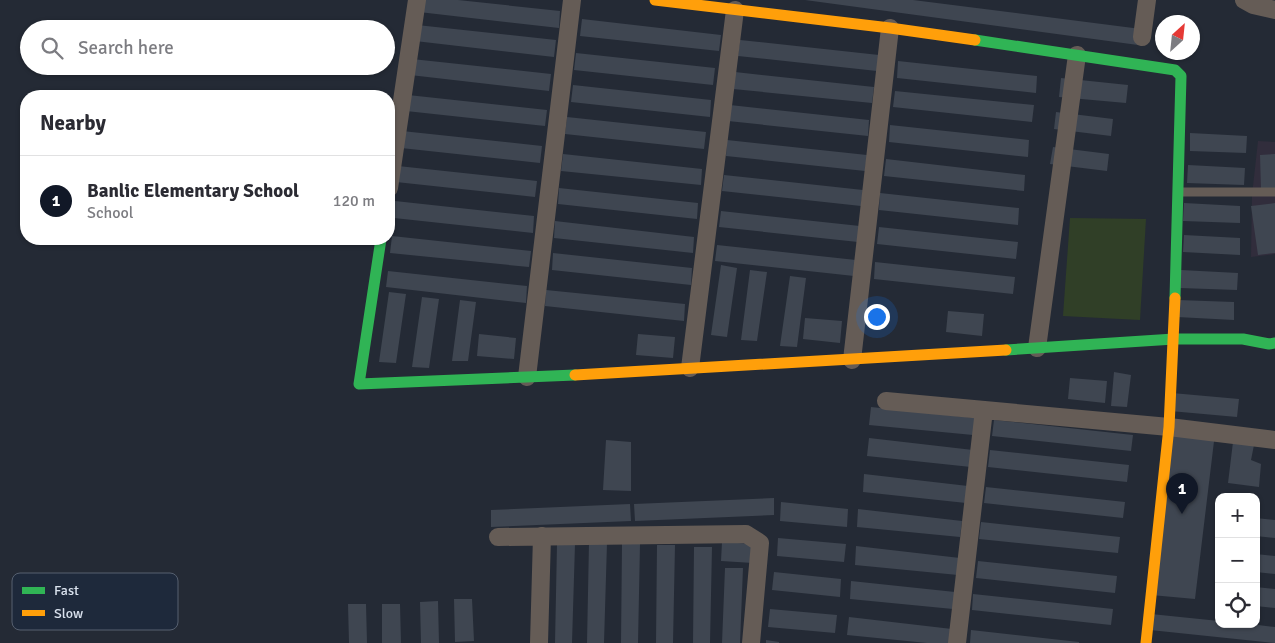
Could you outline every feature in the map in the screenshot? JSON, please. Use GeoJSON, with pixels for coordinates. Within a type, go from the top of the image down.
{"type":"FeatureCollection","features":[{"type":"Feature","properties":{"kind":"street"},"geometry":{"type":"LineString","coordinates":[[395,148],[417,0]]}},
{"type":"Feature","properties":{"kind":"street"},"geometry":{"type":"LineString","coordinates":[[527,377],[572,0]]}},
{"type":"Feature","properties":{"kind":"street"},"geometry":{"type":"LineString","coordinates":[[655,0],[890,28],[1077,54],[1175,70],[1181,76],[1174,338],[1169,427],[1146,643]]}},
{"type":"Feature","properties":{"kind":"street"},"geometry":{"type":"LineString","coordinates":[[1142,37],[1147,0]]}},
{"type":"Feature","properties":{"kind":"street"},"geometry":{"type":"LineString","coordinates":[[1244,0],[1253,5],[1275,10]]}},
{"type":"Feature","properties":{"kind":"street"},"geometry":{"type":"LineString","coordinates":[[690,368],[735,10]]}},
{"type":"Feature","properties":{"kind":"street"},"geometry":{"type":"LineString","coordinates":[[852,360],[890,28]]}},
{"type":"Feature","properties":{"kind":"street"},"geometry":{"type":"LineString","coordinates":[[1037,348],[1077,54]]}},
{"type":"Feature","properties":{"kind":"street"},"geometry":{"type":"LineString","coordinates":[[380,245],[359,384],[852,360],[1174,338],[1243,339],[1270,344],[1275,343]]}},
{"type":"Feature","properties":{"kind":"street"},"geometry":{"type":"LineString","coordinates":[[886,400],[1169,427],[1275,440]]}},
{"type":"Feature","properties":{"kind":"street"},"geometry":{"type":"LineString","coordinates":[[957,643],[984,410]]}},
{"type":"Feature","properties":{"kind":"street"},"geometry":{"type":"LineString","coordinates":[[498,537],[746,534],[760,543],[751,643]]}},
{"type":"Feature","properties":{"kind":"street"},"geometry":{"type":"LineString","coordinates":[[539,643],[542,536]]}},
{"type":"Feature","properties":{"kind":"lane"},"geometry":{"type":"LineString","coordinates":[[1178,192],[1275,192]]}},
{"type":"Feature","properties":{"kind":"shaded area"},"geometry":{"type":"Polygon","coordinates":[[[1258,141],[1275,142],[1275,254],[1251,257],[1252,195],[1258,141]]]}},
{"type":"Feature","properties":{"kind":"green space"},"geometry":{"type":"Polygon","coordinates":[[[1070,218],[1146,219],[1140,320],[1063,316],[1070,218]]]}},
{"type":"Feature","properties":{"kind":"building"},"geometry":{"type":"Polygon","coordinates":[[[421,0],[458,0],[560,11],[559,28],[419,12],[421,0]]]}},
{"type":"Feature","properties":{"kind":"building"},"geometry":{"type":"Polygon","coordinates":[[[805,0],[913,0],[1141,29],[1138,45],[805,0]]]}},
{"type":"Feature","properties":{"kind":"building"},"geometry":{"type":"Polygon","coordinates":[[[582,19],[721,35],[719,51],[580,36],[582,19]]]}},
{"type":"Feature","properties":{"kind":"building"},"geometry":{"type":"Polygon","coordinates":[[[417,25],[556,40],[554,57],[415,41],[417,25]]]}},
{"type":"Feature","properties":{"kind":"building"},"geometry":{"type":"Polygon","coordinates":[[[740,40],[879,55],[877,71],[738,56],[740,40]]]}},
{"type":"Feature","properties":{"kind":"building"},"geometry":{"type":"Polygon","coordinates":[[[576,53],[715,68],[713,85],[574,70],[576,53]]]}},
{"type":"Feature","properties":{"kind":"building"},"geometry":{"type":"Polygon","coordinates":[[[412,59],[551,74],[549,91],[410,75],[412,59]]]}},
{"type":"Feature","properties":{"kind":"building"},"geometry":{"type":"Polygon","coordinates":[[[898,61],[1037,76],[1036,93],[897,78],[898,61]]]}},
{"type":"Feature","properties":{"kind":"building"},"geometry":{"type":"Polygon","coordinates":[[[735,72],[874,87],[872,103],[733,89],[735,72]]]}},
{"type":"Feature","properties":{"kind":"building"},"geometry":{"type":"Polygon","coordinates":[[[1061,78],[1128,85],[1126,103],[1059,97],[1061,78]]]}},
{"type":"Feature","properties":{"kind":"building"},"geometry":{"type":"Polygon","coordinates":[[[573,85],[711,100],[710,117],[571,102],[573,85]]]}},
{"type":"Feature","properties":{"kind":"building"},"geometry":{"type":"Polygon","coordinates":[[[895,91],[1034,105],[1032,122],[893,107],[895,91]]]}},
{"type":"Feature","properties":{"kind":"building"},"geometry":{"type":"Polygon","coordinates":[[[408,95],[547,110],[545,126],[406,111],[408,95]]]}},
{"type":"Feature","properties":{"kind":"building"},"geometry":{"type":"Polygon","coordinates":[[[730,105],[869,120],[868,136],[728,121],[730,105]]]}},
{"type":"Feature","properties":{"kind":"building"},"geometry":{"type":"Polygon","coordinates":[[[1056,112],[1113,119],[1111,136],[1054,129],[1056,112]]]}},
{"type":"Feature","properties":{"kind":"building"},"geometry":{"type":"Polygon","coordinates":[[[567,117],[706,132],[704,149],[565,134],[567,117]]]}},
{"type":"Feature","properties":{"kind":"building"},"geometry":{"type":"Polygon","coordinates":[[[890,125],[1029,140],[1028,157],[889,142],[890,125]]]}},
{"type":"Feature","properties":{"kind":"building"},"geometry":{"type":"Polygon","coordinates":[[[402,131],[542,146],[540,163],[401,148],[402,131]]]}},
{"type":"Feature","properties":{"kind":"building"},"geometry":{"type":"Polygon","coordinates":[[[1190,133],[1247,136],[1246,153],[1190,151],[1190,133]]]}},
{"type":"Feature","properties":{"kind":"building"},"geometry":{"type":"Polygon","coordinates":[[[727,140],[867,155],[865,171],[726,156],[727,140]]]}},
{"type":"Feature","properties":{"kind":"building"},"geometry":{"type":"Polygon","coordinates":[[[1053,147],[1109,154],[1107,171],[1050,164],[1053,147]]]}},
{"type":"Feature","properties":{"kind":"building"},"geometry":{"type":"Polygon","coordinates":[[[563,154],[702,169],[701,185],[561,171],[563,154]]]}},
{"type":"Feature","properties":{"kind":"building"},"geometry":{"type":"Polygon","coordinates":[[[1275,154],[1275,189],[1261,189],[1260,155],[1275,154]]]}},
{"type":"Feature","properties":{"kind":"building"},"geometry":{"type":"Polygon","coordinates":[[[886,159],[1025,175],[1024,191],[884,176],[886,159]]]}},
{"type":"Feature","properties":{"kind":"building"},"geometry":{"type":"Polygon","coordinates":[[[1188,165],[1245,168],[1244,185],[1187,183],[1188,165]]]}},
{"type":"Feature","properties":{"kind":"building"},"geometry":{"type":"Polygon","coordinates":[[[398,166],[537,181],[535,197],[396,182],[398,166]]]}},
{"type":"Feature","properties":{"kind":"building"},"geometry":{"type":"Polygon","coordinates":[[[724,175],[863,190],[861,206],[722,191],[724,175]]]}},
{"type":"Feature","properties":{"kind":"building"},"geometry":{"type":"Polygon","coordinates":[[[559,188],[698,203],[697,219],[558,204],[559,188]]]}},
{"type":"Feature","properties":{"kind":"building"},"geometry":{"type":"Polygon","coordinates":[[[880,193],[1019,208],[1018,225],[879,210],[880,193]]]}},
{"type":"Feature","properties":{"kind":"building"},"geometry":{"type":"Polygon","coordinates":[[[395,201],[534,216],[533,233],[395,218],[395,201]]]}},
{"type":"Feature","properties":{"kind":"building"},"geometry":{"type":"Polygon","coordinates":[[[1184,203],[1240,206],[1240,223],[1183,221],[1184,203]]]}},
{"type":"Feature","properties":{"kind":"building"},"geometry":{"type":"Polygon","coordinates":[[[1275,203],[1275,253],[1258,255],[1251,206],[1275,203]]]}},
{"type":"Feature","properties":{"kind":"building"},"geometry":{"type":"Polygon","coordinates":[[[721,211],[860,226],[858,242],[719,227],[721,211]]]}},
{"type":"Feature","properties":{"kind":"building"},"geometry":{"type":"Polygon","coordinates":[[[555,221],[694,237],[693,253],[554,238],[555,221]]]}},
{"type":"Feature","properties":{"kind":"building"},"geometry":{"type":"Polygon","coordinates":[[[879,227],[1018,242],[1016,259],[877,244],[879,227]]]}},
{"type":"Feature","properties":{"kind":"building"},"geometry":{"type":"Polygon","coordinates":[[[1184,235],[1240,238],[1240,255],[1183,252],[1184,235]]]}},
{"type":"Feature","properties":{"kind":"building"},"geometry":{"type":"Polygon","coordinates":[[[395,236],[531,251],[529,267],[390,253],[391,245],[395,245],[395,236]]]}},
{"type":"Feature","properties":{"kind":"building"},"geometry":{"type":"Polygon","coordinates":[[[717,245],[856,260],[854,276],[715,261],[717,245]]]}},
{"type":"Feature","properties":{"kind":"building"},"geometry":{"type":"Polygon","coordinates":[[[553,253],[692,268],[691,285],[552,270],[553,253]]]}},
{"type":"Feature","properties":{"kind":"building"},"geometry":{"type":"Polygon","coordinates":[[[875,262],[1015,277],[1013,294],[874,279],[875,262]]]}},
{"type":"Feature","properties":{"kind":"building"},"geometry":{"type":"Polygon","coordinates":[[[721,265],[737,268],[727,337],[711,335],[721,265]]]}},
{"type":"Feature","properties":{"kind":"building"},"geometry":{"type":"Polygon","coordinates":[[[750,270],[767,272],[757,341],[741,340],[750,270]]]}},
{"type":"Feature","properties":{"kind":"building"},"geometry":{"type":"Polygon","coordinates":[[[1181,270],[1238,273],[1237,290],[1180,288],[1181,270]]]}},
{"type":"Feature","properties":{"kind":"building"},"geometry":{"type":"Polygon","coordinates":[[[388,271],[527,286],[526,303],[386,287],[388,271]]]}},
{"type":"Feature","properties":{"kind":"building"},"geometry":{"type":"Polygon","coordinates":[[[790,276],[806,278],[797,347],[780,346],[790,276]]]}},
{"type":"Feature","properties":{"kind":"building"},"geometry":{"type":"Polygon","coordinates":[[[546,290],[685,304],[684,321],[545,306],[546,290]]]}},
{"type":"Feature","properties":{"kind":"building"},"geometry":{"type":"Polygon","coordinates":[[[389,292],[406,294],[396,363],[379,362],[389,292]]]}},
{"type":"Feature","properties":{"kind":"building"},"geometry":{"type":"Polygon","coordinates":[[[422,297],[439,299],[429,368],[412,367],[422,297]]]}},
{"type":"Feature","properties":{"kind":"building"},"geometry":{"type":"Polygon","coordinates":[[[460,300],[476,302],[468,361],[452,361],[460,300]]]}},
{"type":"Feature","properties":{"kind":"building"},"geometry":{"type":"Polygon","coordinates":[[[1178,300],[1234,302],[1234,320],[1177,317],[1178,300]]]}},
{"type":"Feature","properties":{"kind":"building"},"geometry":{"type":"Polygon","coordinates":[[[948,311],[984,314],[982,336],[946,332],[948,311]]]}},
{"type":"Feature","properties":{"kind":"building"},"geometry":{"type":"Polygon","coordinates":[[[805,318],[842,321],[840,343],[803,339],[805,318]]]}},
{"type":"Feature","properties":{"kind":"building"},"geometry":{"type":"Polygon","coordinates":[[[479,334],[516,338],[514,359],[477,356],[479,334]]]}},
{"type":"Feature","properties":{"kind":"building"},"geometry":{"type":"Polygon","coordinates":[[[638,334],[675,337],[673,358],[636,355],[638,334]]]}},
{"type":"Feature","properties":{"kind":"building"},"geometry":{"type":"Polygon","coordinates":[[[1114,372],[1131,375],[1127,407],[1111,406],[1114,372]]]}},
{"type":"Feature","properties":{"kind":"building"},"geometry":{"type":"Polygon","coordinates":[[[1070,378],[1107,381],[1105,403],[1068,399],[1070,378]]]}},
{"type":"Feature","properties":{"kind":"building"},"geometry":{"type":"Polygon","coordinates":[[[1172,393],[1239,399],[1237,417],[1170,411],[1172,393]]]}},
{"type":"Feature","properties":{"kind":"building"},"geometry":{"type":"Polygon","coordinates":[[[871,407],[975,418],[973,435],[869,425],[871,407]]]}},
{"type":"Feature","properties":{"kind":"building"},"geometry":{"type":"Polygon","coordinates":[[[994,420],[1133,435],[1131,451],[992,436],[994,420]]]}},
{"type":"Feature","properties":{"kind":"building"},"geometry":{"type":"Polygon","coordinates":[[[1169,427],[1215,433],[1195,599],[1151,595],[1169,427]]]}},
{"type":"Feature","properties":{"kind":"building"},"geometry":{"type":"Polygon","coordinates":[[[869,438],[973,450],[971,467],[867,456],[869,438]]]}},
{"type":"Feature","properties":{"kind":"building"},"geometry":{"type":"Polygon","coordinates":[[[606,440],[631,442],[631,491],[603,490],[606,440]]]}},
{"type":"Feature","properties":{"kind":"building"},"geometry":{"type":"Polygon","coordinates":[[[1233,442],[1254,445],[1251,460],[1261,464],[1259,487],[1228,483],[1233,442]]]}},
{"type":"Feature","properties":{"kind":"building"},"geometry":{"type":"Polygon","coordinates":[[[990,450],[1129,465],[1127,482],[988,467],[990,450]]]}},
{"type":"Feature","properties":{"kind":"building"},"geometry":{"type":"Polygon","coordinates":[[[864,474],[968,486],[966,503],[863,492],[864,474]]]}},
{"type":"Feature","properties":{"kind":"building"},"geometry":{"type":"Polygon","coordinates":[[[986,487],[1125,502],[1123,518],[984,503],[986,487]]]}},
{"type":"Feature","properties":{"kind":"building"},"geometry":{"type":"Polygon","coordinates":[[[774,498],[774,515],[635,521],[634,504],[774,498]]]}},
{"type":"Feature","properties":{"kind":"building"},"geometry":{"type":"Polygon","coordinates":[[[781,502],[848,509],[847,527],[780,521],[781,502]]]}},
{"type":"Feature","properties":{"kind":"building"},"geometry":{"type":"Polygon","coordinates":[[[630,504],[631,521],[491,527],[491,510],[630,504]]]}},
{"type":"Feature","properties":{"kind":"building"},"geometry":{"type":"Polygon","coordinates":[[[858,509],[962,521],[960,537],[857,527],[858,509]]]}},
{"type":"Feature","properties":{"kind":"building"},"geometry":{"type":"Polygon","coordinates":[[[1260,518],[1275,520],[1275,538],[1260,536],[1260,518]]]}},
{"type":"Feature","properties":{"kind":"building"},"geometry":{"type":"Polygon","coordinates":[[[981,522],[1120,537],[1118,553],[979,539],[981,522]]]}},
{"type":"Feature","properties":{"kind":"building"},"geometry":{"type":"Polygon","coordinates":[[[778,538],[846,544],[844,562],[777,556],[778,538]]]}},
{"type":"Feature","properties":{"kind":"building"},"geometry":{"type":"Polygon","coordinates":[[[589,542],[607,543],[604,643],[587,643],[589,542]]]}},
{"type":"Feature","properties":{"kind":"building"},"geometry":{"type":"Polygon","coordinates":[[[722,542],[754,544],[753,563],[721,561],[722,542]]]}},
{"type":"Feature","properties":{"kind":"building"},"geometry":{"type":"Polygon","coordinates":[[[622,543],[640,544],[638,643],[621,643],[622,543]]]}},
{"type":"Feature","properties":{"kind":"building"},"geometry":{"type":"Polygon","coordinates":[[[557,544],[575,544],[572,643],[555,643],[557,544]]]}},
{"type":"Feature","properties":{"kind":"building"},"geometry":{"type":"Polygon","coordinates":[[[657,545],[675,545],[673,643],[656,643],[657,545]]]}},
{"type":"Feature","properties":{"kind":"building"},"geometry":{"type":"Polygon","coordinates":[[[856,546],[960,558],[958,575],[855,565],[856,546]]]}},
{"type":"Feature","properties":{"kind":"building"},"geometry":{"type":"Polygon","coordinates":[[[694,547],[712,547],[710,643],[693,643],[694,547]]]}},
{"type":"Feature","properties":{"kind":"building"},"geometry":{"type":"Polygon","coordinates":[[[1260,554],[1275,556],[1275,574],[1260,572],[1260,554]]]}},
{"type":"Feature","properties":{"kind":"building"},"geometry":{"type":"Polygon","coordinates":[[[978,561],[1117,576],[1115,593],[976,578],[978,561]]]}},
{"type":"Feature","properties":{"kind":"building"},"geometry":{"type":"Polygon","coordinates":[[[725,568],[743,568],[740,643],[722,643],[725,568]]]}},
{"type":"Feature","properties":{"kind":"building"},"geometry":{"type":"Polygon","coordinates":[[[774,572],[841,579],[840,597],[772,590],[774,572]]]}},
{"type":"Feature","properties":{"kind":"building"},"geometry":{"type":"Polygon","coordinates":[[[851,581],[955,592],[953,609],[850,599],[851,581]]]}},
{"type":"Feature","properties":{"kind":"building"},"geometry":{"type":"Polygon","coordinates":[[[1260,587],[1275,589],[1275,608],[1260,606],[1260,587]]]}},
{"type":"Feature","properties":{"kind":"building"},"geometry":{"type":"Polygon","coordinates":[[[973,594],[1113,609],[1111,625],[972,610],[973,594]]]}},
{"type":"Feature","properties":{"kind":"building"},"geometry":{"type":"Polygon","coordinates":[[[454,599],[472,599],[474,641],[455,642],[454,599]]]}},
{"type":"Feature","properties":{"kind":"building"},"geometry":{"type":"Polygon","coordinates":[[[438,601],[439,643],[421,643],[420,602],[438,601]]]}},
{"type":"Feature","properties":{"kind":"building"},"geometry":{"type":"Polygon","coordinates":[[[348,604],[366,604],[367,643],[349,643],[348,604]]]}},
{"type":"Feature","properties":{"kind":"building"},"geometry":{"type":"Polygon","coordinates":[[[382,604],[400,604],[401,643],[382,643],[382,604]]]}},
{"type":"Feature","properties":{"kind":"building"},"geometry":{"type":"Polygon","coordinates":[[[770,609],[837,615],[835,633],[768,627],[770,609]]]}},
{"type":"Feature","properties":{"kind":"building"},"geometry":{"type":"Polygon","coordinates":[[[1151,614],[1215,621],[1215,628],[1260,628],[1260,625],[1275,627],[1275,643],[1150,630],[1151,614]]]}},
{"type":"Feature","properties":{"kind":"building"},"geometry":{"type":"Polygon","coordinates":[[[849,617],[952,629],[951,643],[927,643],[847,635],[849,617]]]}},
{"type":"Feature","properties":{"kind":"building"},"geometry":{"type":"Polygon","coordinates":[[[971,630],[1079,642],[1079,643],[970,643],[971,630]]]}},
{"type":"Feature","properties":{"kind":"building"},"geometry":{"type":"Polygon","coordinates":[[[766,640],[779,642],[779,643],[766,643],[766,640]]]}},
{"type":"Feature","properties":{"kind":"traffic: fast"},"geometry":{"type":"LineString","coordinates":[[975,40],[1175,70],[1181,76],[1175,298]]}},
{"type":"Feature","properties":{"kind":"traffic: fast"},"geometry":{"type":"LineString","coordinates":[[380,245],[359,384],[575,375]]}},
{"type":"Feature","properties":{"kind":"traffic: fast"},"geometry":{"type":"LineString","coordinates":[[1006,350],[1174,339],[1243,339],[1269,344],[1275,343]]}},
{"type":"Feature","properties":{"kind":"traffic: slow"},"geometry":{"type":"LineString","coordinates":[[655,0],[975,40]]}},
{"type":"Feature","properties":{"kind":"traffic: slow"},"geometry":{"type":"LineString","coordinates":[[1146,643],[1169,427],[1175,298]]}},
{"type":"Feature","properties":{"kind":"traffic: slow"},"geometry":{"type":"LineString","coordinates":[[575,375],[1006,350]]}},
{"type":"Feature","properties":{"kind":"place","name":"Banlic Elementary School"},"geometry":{"type":"Point","coordinates":[1182,514]}}]}
